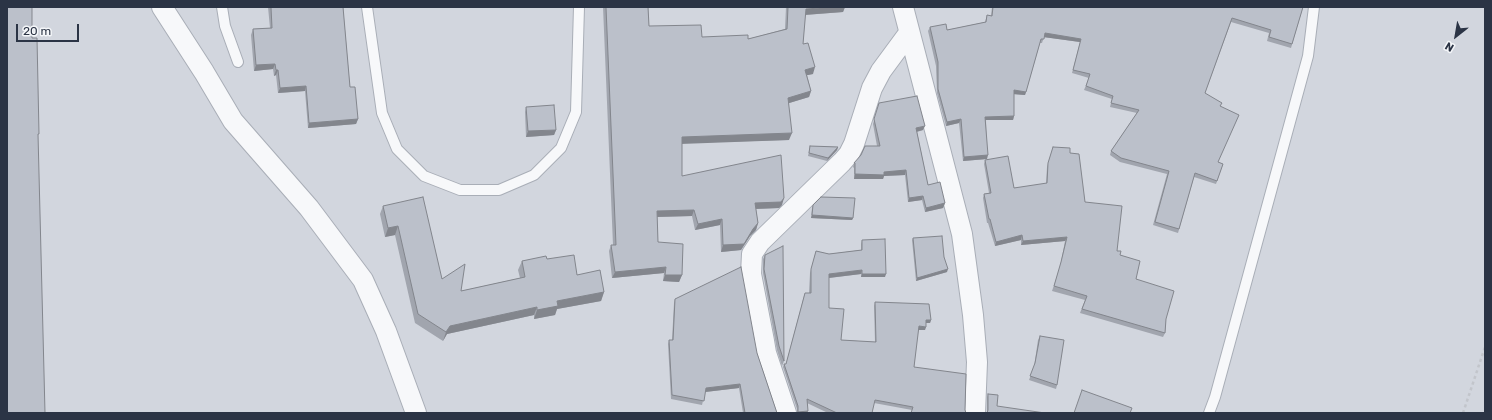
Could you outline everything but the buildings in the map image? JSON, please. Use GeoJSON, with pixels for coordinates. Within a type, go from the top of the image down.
{"type":"FeatureCollection","features":[{"type":"Feature","properties":{"kind":"street"},"geometry":{"type":"LineString","coordinates":[[162,7],[204,72],[233,121],[309,208],[363,280],[386,331],[416,413]]}},
{"type":"Feature","properties":{"kind":"street"},"geometry":{"type":"LineString","coordinates":[[903,7],[962,234],[973,315],[977,362],[975,413]]}},
{"type":"Feature","properties":{"kind":"street"},"geometry":{"type":"LineString","coordinates":[[786,413],[764,341],[751,274],[752,254],[754,248],[849,154],[854,144],[872,88],[881,71],[910,33]]}},
{"type":"Feature","properties":{"kind":"lane"},"geometry":{"type":"LineString","coordinates":[[222,7],[224,26],[238,62]]}},
{"type":"Feature","properties":{"kind":"lane"},"geometry":{"type":"LineString","coordinates":[[367,7],[382,113],[397,149],[424,176],[460,190],[499,190],[534,175],[561,148],[576,112],[579,7]]}},
{"type":"Feature","properties":{"kind":"lane"},"geometry":{"type":"LineString","coordinates":[[1209,413],[1218,389],[1308,56],[1314,7]]}},
{"type":"Feature","properties":{"kind":"path"},"geometry":{"type":"LineString","coordinates":[[1463,413],[1485,347]]}},
{"type":"Feature","properties":{"kind":"shaded area"},"geometry":{"type":"Polygon","coordinates":[[[7,7],[1485,7],[1485,413],[7,413],[7,7]]]}}]}
